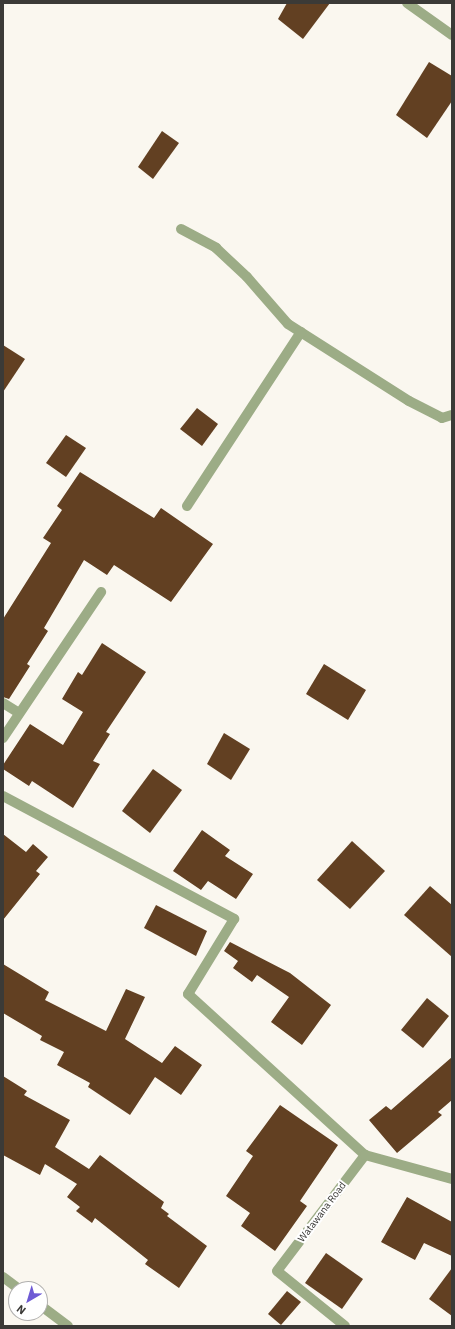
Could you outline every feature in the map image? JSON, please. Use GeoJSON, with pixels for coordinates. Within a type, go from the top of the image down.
{"type":"FeatureCollection","features":[{"type":"Feature","properties":{"kind":"street"},"geometry":{"type":"LineString","coordinates":[[407,3],[452,35]]}},
{"type":"Feature","properties":{"kind":"street"},"geometry":{"type":"LineString","coordinates":[[181,229],[216,248],[246,276],[288,324],[409,401],[442,418],[452,415]]}},
{"type":"Feature","properties":{"kind":"street"},"geometry":{"type":"LineString","coordinates":[[187,506],[301,332]]}},
{"type":"Feature","properties":{"kind":"street"},"geometry":{"type":"LineString","coordinates":[[3,738],[101,592]]}},
{"type":"Feature","properties":{"kind":"street"},"geometry":{"type":"LineString","coordinates":[[3,703],[19,713]]}},
{"type":"Feature","properties":{"kind":"street"},"geometry":{"type":"LineString","coordinates":[[3,796],[234,919],[188,994],[365,1155],[452,1179]]}},
{"type":"Feature","properties":{"kind":"street","name":"Watawana Road"},"geometry":{"type":"LineString","coordinates":[[345,1326],[277,1271],[365,1155]]}},
{"type":"Feature","properties":{"kind":"street"},"geometry":{"type":"LineString","coordinates":[[48,1311],[68,1326]]}},
{"type":"Feature","properties":{"kind":"building"},"geometry":{"type":"Polygon","coordinates":[[[287,3],[330,3],[303,39],[278,19],[287,3]]]}},
{"type":"Feature","properties":{"kind":"building"},"geometry":{"type":"Polygon","coordinates":[[[429,62],[452,76],[452,101],[427,138],[396,115],[429,62]]]}},
{"type":"Feature","properties":{"kind":"building"},"geometry":{"type":"Polygon","coordinates":[[[162,131],[179,143],[153,179],[138,167],[162,131]]]}},
{"type":"Feature","properties":{"kind":"building"},"geometry":{"type":"Polygon","coordinates":[[[3,345],[25,359],[3,392],[3,345]]]}},
{"type":"Feature","properties":{"kind":"building"},"geometry":{"type":"Polygon","coordinates":[[[197,408],[218,424],[202,446],[180,429],[197,408]]]}},
{"type":"Feature","properties":{"kind":"building"},"geometry":{"type":"Polygon","coordinates":[[[66,435],[86,448],[66,477],[46,463],[66,435]]]}},
{"type":"Feature","properties":{"kind":"building"},"geometry":{"type":"Polygon","coordinates":[[[80,472],[154,518],[161,508],[213,544],[171,602],[114,565],[107,575],[84,560],[44,628],[48,631],[27,664],[30,666],[9,699],[3,697],[3,619],[51,543],[43,538],[62,510],[57,506],[80,472]]]}},
{"type":"Feature","properties":{"kind":"building"},"geometry":{"type":"Polygon","coordinates":[[[102,643],[146,672],[106,732],[110,734],[93,761],[100,764],[73,808],[32,781],[29,786],[3,769],[3,765],[30,724],[63,745],[83,712],[62,699],[78,672],[82,675],[102,643]]]}},
{"type":"Feature","properties":{"kind":"building"},"geometry":{"type":"Polygon","coordinates":[[[324,664],[366,690],[348,720],[306,694],[324,664]]]}},
{"type":"Feature","properties":{"kind":"building"},"geometry":{"type":"Polygon","coordinates":[[[224,733],[250,749],[231,780],[207,764],[224,733]]]}},
{"type":"Feature","properties":{"kind":"building"},"geometry":{"type":"Polygon","coordinates":[[[153,769],[182,790],[150,833],[122,811],[153,769]]]}},
{"type":"Feature","properties":{"kind":"building"},"geometry":{"type":"Polygon","coordinates":[[[202,830],[230,850],[225,856],[253,874],[236,899],[208,881],[201,890],[173,871],[202,830]]]}},
{"type":"Feature","properties":{"kind":"building"},"geometry":{"type":"Polygon","coordinates":[[[3,834],[26,852],[33,844],[48,857],[36,871],[40,874],[3,920],[3,834]]]}},
{"type":"Feature","properties":{"kind":"building"},"geometry":{"type":"Polygon","coordinates":[[[352,841],[385,871],[350,909],[317,880],[352,841]]]}},
{"type":"Feature","properties":{"kind":"building"},"geometry":{"type":"Polygon","coordinates":[[[430,886],[452,905],[452,957],[404,915],[430,886]]]}},
{"type":"Feature","properties":{"kind":"building"},"geometry":{"type":"Polygon","coordinates":[[[156,905],[207,931],[196,956],[144,928],[156,905]]]}},
{"type":"Feature","properties":{"kind":"building"},"geometry":{"type":"Polygon","coordinates":[[[230,942],[290,973],[331,1005],[302,1045],[271,1022],[289,997],[257,975],[252,982],[233,968],[238,961],[224,951],[230,942]]]}},
{"type":"Feature","properties":{"kind":"building"},"geometry":{"type":"Polygon","coordinates":[[[3,964],[49,992],[45,1000],[106,1031],[126,989],[145,997],[125,1039],[162,1063],[175,1046],[202,1065],[181,1095],[155,1077],[130,1115],[88,1087],[90,1083],[57,1065],[64,1052],[40,1040],[42,1036],[3,1013],[3,964]]]}},
{"type":"Feature","properties":{"kind":"building"},"geometry":{"type":"Polygon","coordinates":[[[427,998],[449,1016],[423,1048],[401,1030],[427,998]]]}},
{"type":"Feature","properties":{"kind":"building"},"geometry":{"type":"Polygon","coordinates":[[[452,1057],[452,1100],[438,1112],[442,1115],[397,1153],[369,1120],[386,1106],[391,1110],[452,1057]]]}},
{"type":"Feature","properties":{"kind":"building"},"geometry":{"type":"Polygon","coordinates":[[[3,1076],[27,1091],[24,1095],[70,1120],[55,1147],[89,1169],[100,1155],[164,1202],[161,1208],[169,1214],[167,1216],[207,1246],[179,1288],[145,1264],[148,1260],[95,1218],[92,1223],[76,1211],[80,1207],[67,1197],[77,1184],[45,1164],[40,1175],[3,1155],[3,1076]]]}},
{"type":"Feature","properties":{"kind":"building"},"geometry":{"type":"Polygon","coordinates":[[[280,1105],[338,1145],[300,1201],[307,1206],[275,1251],[241,1226],[250,1213],[226,1196],[253,1156],[246,1151],[280,1105]]]}},
{"type":"Feature","properties":{"kind":"building"},"geometry":{"type":"Polygon","coordinates":[[[407,1197],[452,1222],[452,1256],[424,1243],[415,1260],[381,1242],[407,1197]]]}},
{"type":"Feature","properties":{"kind":"building"},"geometry":{"type":"Polygon","coordinates":[[[326,1253],[363,1279],[342,1309],[305,1283],[326,1253]]]}},
{"type":"Feature","properties":{"kind":"building"},"geometry":{"type":"Polygon","coordinates":[[[452,1268],[452,1316],[429,1299],[452,1268]]]}},
{"type":"Feature","properties":{"kind":"building"},"geometry":{"type":"Polygon","coordinates":[[[287,1291],[301,1302],[281,1325],[268,1314],[287,1291]]]}}]}
